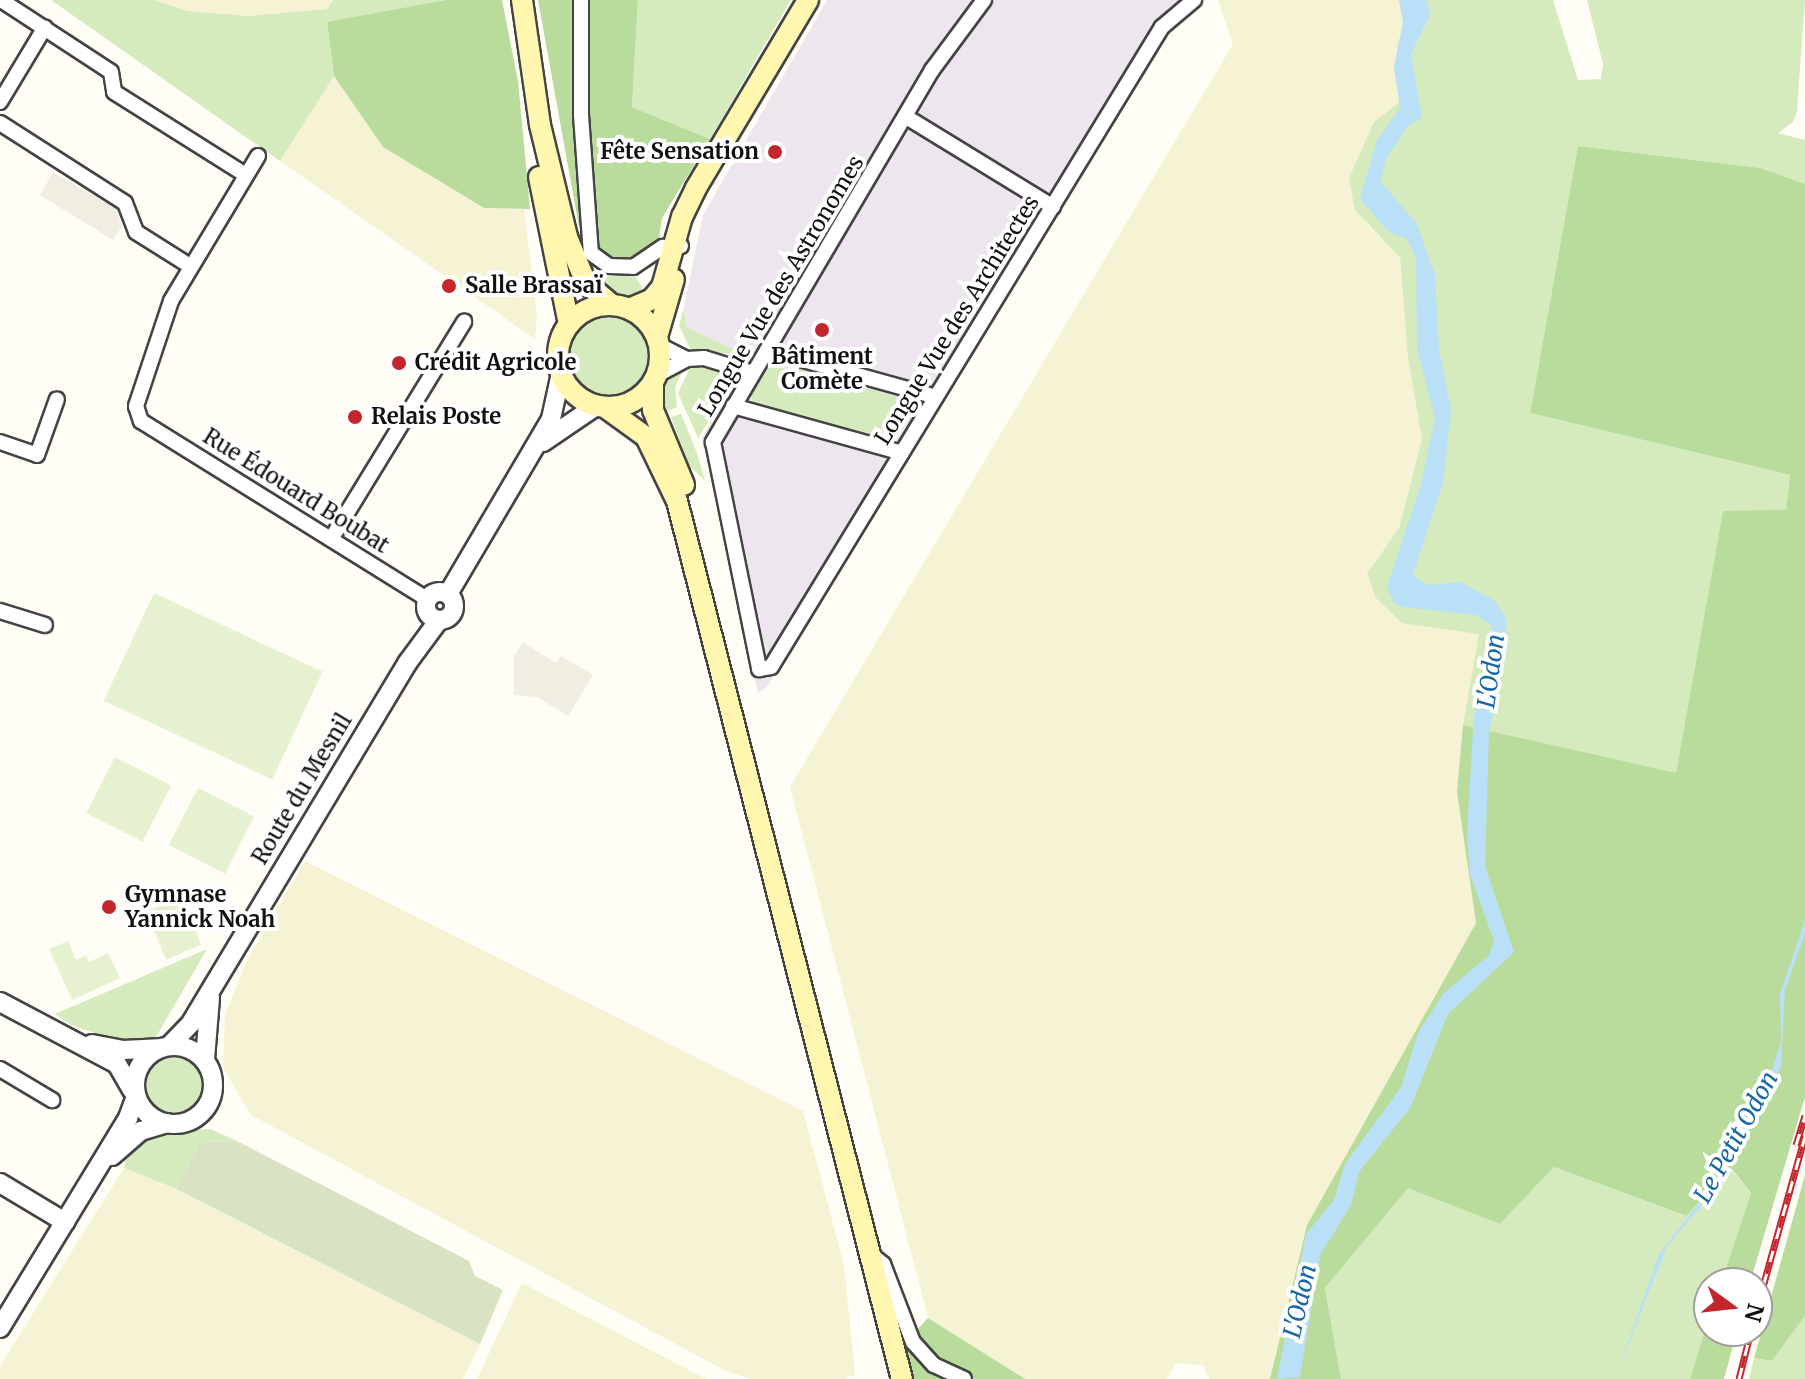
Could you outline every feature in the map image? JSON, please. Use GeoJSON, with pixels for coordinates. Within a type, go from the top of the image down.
{"type":"FeatureCollection","features":[{"type":"Feature","properties":{"kind":"main road"},"geometry":{"type":"LineString","coordinates":[[522,0],[540,125],[576,264],[591,290],[646,320],[658,341]]}},
{"type":"Feature","properties":{"kind":"main road"},"geometry":{"type":"LineString","coordinates":[[707,615],[688,500],[653,410],[658,341],[690,201],[808,0]]}},
{"type":"Feature","properties":{"kind":"main road"},"geometry":{"type":"LineString","coordinates":[[540,125],[540,185],[569,324],[558,353],[561,373],[574,394],[637,427],[670,479],[902,1379]]}},
{"type":"Feature","properties":{"kind":"main road"},"geometry":{"type":"LineString","coordinates":[[569,324],[588,310],[620,307],[652,299],[662,287],[678,245]]}},
{"type":"Feature","properties":{"kind":"main road"},"geometry":{"type":"LineString","coordinates":[[601,407],[633,402],[655,379]]}},
{"type":"Feature","properties":{"kind":"street"},"geometry":{"type":"LineString","coordinates":[[1,0],[111,72],[114,92],[246,175]]}},
{"type":"Feature","properties":{"kind":"street"},"geometry":{"type":"LineString","coordinates":[[581,0],[581,115],[591,253],[609,266],[633,267],[678,245]]}},
{"type":"Feature","properties":{"kind":"street","name":"Longue Vue des Astronomes"},"geometry":{"type":"LineString","coordinates":[[766,670],[756,663],[737,541],[713,442],[908,118],[932,70],[984,0]]}},
{"type":"Feature","properties":{"kind":"street","name":"Longue Vue des Architectes"},"geometry":{"type":"LineString","coordinates":[[766,670],[1166,21],[1194,0]]}},
{"type":"Feature","properties":{"kind":"street"},"geometry":{"type":"LineString","coordinates":[[0,102],[45,27]]}},
{"type":"Feature","properties":{"kind":"street"},"geometry":{"type":"LineString","coordinates":[[908,118],[1053,207]]}},
{"type":"Feature","properties":{"kind":"street"},"geometry":{"type":"LineString","coordinates":[[0,123],[125,203],[136,232],[190,266],[258,156]]}},
{"type":"Feature","properties":{"kind":"street","name":"Rue Édouard Boubat"},"geometry":{"type":"LineString","coordinates":[[190,266],[171,301],[136,406],[141,421],[331,539],[432,611]]}},
{"type":"Feature","properties":{"kind":"street"},"geometry":{"type":"LineString","coordinates":[[331,539],[464,322]]}},
{"type":"Feature","properties":{"kind":"street"},"geometry":{"type":"LineString","coordinates":[[658,341],[687,359],[719,360],[753,373]]}},
{"type":"Feature","properties":{"kind":"street"},"geometry":{"type":"LineString","coordinates":[[767,350],[936,397]]}},
{"type":"Feature","properties":{"kind":"street"},"geometry":{"type":"LineString","coordinates":[[655,379],[687,359]]}},
{"type":"Feature","properties":{"kind":"street"},"geometry":{"type":"LineString","coordinates":[[519,477],[551,419],[561,373]]}},
{"type":"Feature","properties":{"kind":"street"},"geometry":{"type":"LineString","coordinates":[[0,442],[37,455],[57,399]]}},
{"type":"Feature","properties":{"kind":"street"},"geometry":{"type":"LineString","coordinates":[[733,406],[902,453]]}},
{"type":"Feature","properties":{"kind":"street"},"geometry":{"type":"LineString","coordinates":[[519,477],[547,437],[601,407]]}},
{"type":"Feature","properties":{"kind":"street","name":"Route du Mesnil"},"geometry":{"type":"LineString","coordinates":[[164,1047],[191,1023],[408,662],[432,611],[452,613],[448,594],[519,477]]}},
{"type":"Feature","properties":{"kind":"street"},"geometry":{"type":"LineString","coordinates":[[0,611],[45,625]]}},
{"type":"Feature","properties":{"kind":"street","name":"Route du Mesnil"},"geometry":{"type":"LineString","coordinates":[[205,1059],[213,983]]}},
{"type":"Feature","properties":{"kind":"street"},"geometry":{"type":"LineString","coordinates":[[0,1002],[82,1042],[117,1064],[133,1095],[150,1117],[167,1123]]}},
{"type":"Feature","properties":{"kind":"street"},"geometry":{"type":"LineString","coordinates":[[82,1042],[123,1050],[164,1047],[192,1049],[205,1059],[212,1074],[209,1102],[196,1118],[141,1131],[93,1175]]}},
{"type":"Feature","properties":{"kind":"street"},"geometry":{"type":"LineString","coordinates":[[0,1328],[93,1175],[133,1095],[145,1059],[164,1047]]}},
{"type":"Feature","properties":{"kind":"street"},"geometry":{"type":"LineString","coordinates":[[0,1069],[52,1100]]}},
{"type":"Feature","properties":{"kind":"street"},"geometry":{"type":"LineString","coordinates":[[0,1183],[65,1222]]}},
{"type":"Feature","properties":{"kind":"street"},"geometry":{"type":"LineString","coordinates":[[871,1254],[883,1264],[905,1328],[923,1355],[964,1379]]}},
{"type":"Feature","properties":{"kind":"shaded area"},"geometry":{"type":"Polygon","coordinates":[[[154,0],[333,0],[327,9],[249,16],[188,11],[154,0]]]}},
{"type":"Feature","properties":{"kind":"shaded area"},"geometry":{"type":"Polygon","coordinates":[[[827,0],[1202,0],[1175,22],[767,687],[758,693],[702,438],[747,356],[686,327],[684,307],[703,215],[827,0]]]}},
{"type":"Feature","properties":{"kind":"shaded area"},"geometry":{"type":"Polygon","coordinates":[[[1218,0],[1403,0],[1415,14],[1405,98],[1365,222],[1400,258],[1408,359],[1422,439],[1399,528],[1372,565],[1480,634],[1457,792],[1476,923],[1307,1225],[1270,1379],[1209,1379],[1203,1365],[1176,1363],[1167,1379],[1025,1379],[928,1318],[790,787],[1233,44],[1218,0]]]}},
{"type":"Feature","properties":{"kind":"shaded area"},"geometry":{"type":"Polygon","coordinates":[[[334,76],[383,147],[484,208],[524,209],[537,316],[535,339],[280,161],[334,76]]]}},
{"type":"Feature","properties":{"kind":"shaded area"},"geometry":{"type":"Polygon","coordinates":[[[53,172],[116,209],[122,226],[113,240],[40,195],[53,172]]]}},
{"type":"Feature","properties":{"kind":"shaded area"},"geometry":{"type":"Polygon","coordinates":[[[523,642],[556,663],[561,656],[593,675],[568,716],[537,697],[514,695],[514,656],[523,642]]]}},
{"type":"Feature","properties":{"kind":"shaded area"},"geometry":{"type":"Polygon","coordinates":[[[305,861],[803,1111],[844,1265],[855,1374],[845,1379],[750,1379],[724,1370],[251,1115],[223,1068],[225,1015],[246,962],[305,861]]]}},
{"type":"Feature","properties":{"kind":"shaded area"},"geometry":{"type":"Polygon","coordinates":[[[124,1168],[175,1189],[480,1344],[463,1379],[0,1379],[0,1366],[124,1168]]]}},
{"type":"Feature","properties":{"kind":"shaded area"},"geometry":{"type":"Polygon","coordinates":[[[522,1283],[706,1379],[477,1379],[522,1283]]]}},
{"type":"Feature","properties":{"kind":"green space"},"geometry":{"type":"Polygon","coordinates":[[[51,0],[154,0],[188,11],[249,16],[327,9],[333,0],[446,0],[327,23],[334,76],[280,161],[51,0]]]}},
{"type":"Feature","properties":{"kind":"green space"},"geometry":{"type":"Polygon","coordinates":[[[446,0],[502,0],[518,81],[530,209],[484,208],[383,147],[334,76],[327,22],[446,0]]]}},
{"type":"Feature","properties":{"kind":"green space"},"geometry":{"type":"Polygon","coordinates":[[[538,0],[638,0],[632,107],[710,139],[662,218],[658,246],[625,264],[585,260],[538,0]]]}},
{"type":"Feature","properties":{"kind":"green space"},"geometry":{"type":"Polygon","coordinates":[[[638,0],[791,0],[710,139],[632,107],[638,0]]]}},
{"type":"Feature","properties":{"kind":"green space"},"geometry":{"type":"Polygon","coordinates":[[[1403,0],[1553,0],[1578,80],[1601,79],[1603,64],[1587,0],[1805,0],[1797,111],[1793,122],[1778,133],[1805,140],[1805,184],[1761,168],[1578,146],[1530,413],[1790,475],[1786,511],[1723,512],[1676,774],[1463,725],[1479,634],[1402,623],[1376,598],[1367,573],[1399,528],[1422,439],[1408,359],[1400,258],[1355,210],[1349,178],[1374,122],[1405,98],[1397,43],[1415,14],[1403,0]]]}},
{"type":"Feature","properties":{"kind":"green space"},"geometry":{"type":"Polygon","coordinates":[[[1578,146],[1761,168],[1805,184],[1805,1097],[1755,1267],[1726,1267],[1751,1193],[1731,1168],[1686,1216],[1554,1167],[1500,1224],[1408,1188],[1325,1288],[1341,1379],[1270,1379],[1307,1225],[1476,923],[1457,792],[1463,725],[1676,773],[1723,511],[1786,510],[1790,475],[1530,413],[1578,146]]]}},
{"type":"Feature","properties":{"kind":"green space"},"geometry":{"type":"Polygon","coordinates":[[[631,270],[647,295],[616,296],[595,282],[608,271],[631,270]]]}},
{"type":"Feature","properties":{"kind":"green space"},"geometry":{"type":"Polygon","coordinates":[[[684,307],[686,327],[748,356],[691,350],[679,326],[684,307]]]}},
{"type":"Feature","properties":{"kind":"green space"},"geometry":{"type":"Polygon","coordinates":[[[608,314],[625,317],[639,326],[648,340],[651,357],[648,374],[639,388],[625,397],[608,400],[591,397],[577,388],[568,374],[565,357],[568,340],[577,326],[591,317],[608,314]]]}},
{"type":"Feature","properties":{"kind":"green space"},"geometry":{"type":"Polygon","coordinates":[[[780,362],[912,401],[915,408],[897,438],[883,441],[753,404],[751,395],[769,366],[780,362]]]}},
{"type":"Feature","properties":{"kind":"green space"},"geometry":{"type":"Polygon","coordinates":[[[685,366],[675,387],[677,407],[668,411],[661,396],[664,379],[685,366]]]}},
{"type":"Feature","properties":{"kind":"green space"},"geometry":{"type":"Polygon","coordinates":[[[691,366],[737,375],[698,438],[678,393],[691,366]]]}},
{"type":"Feature","properties":{"kind":"green space"},"geometry":{"type":"Polygon","coordinates":[[[681,414],[705,481],[689,465],[671,417],[681,414]]]}},
{"type":"Feature","properties":{"kind":"green space"},"geometry":{"type":"Polygon","coordinates":[[[154,593],[323,672],[272,779],[104,701],[154,593]]]}},
{"type":"Feature","properties":{"kind":"green space"},"geometry":{"type":"Polygon","coordinates":[[[115,757],[171,786],[143,842],[86,813],[115,757]]]}},
{"type":"Feature","properties":{"kind":"green space"},"geometry":{"type":"Polygon","coordinates":[[[198,788],[254,817],[225,874],[169,845],[198,788]]]}},
{"type":"Feature","properties":{"kind":"green space"},"geometry":{"type":"Polygon","coordinates":[[[181,897],[201,945],[166,960],[146,912],[181,897]]]}},
{"type":"Feature","properties":{"kind":"green space"},"geometry":{"type":"Polygon","coordinates":[[[68,941],[76,960],[86,955],[89,962],[108,953],[120,978],[72,1000],[49,949],[68,941]]]}},
{"type":"Feature","properties":{"kind":"green space"},"geometry":{"type":"Polygon","coordinates":[[[207,949],[156,1037],[116,1040],[71,1025],[55,1014],[207,949]]]}},
{"type":"Feature","properties":{"kind":"green space"},"geometry":{"type":"Polygon","coordinates":[[[175,1052],[193,1058],[201,1066],[207,1084],[201,1102],[193,1110],[175,1116],[157,1110],[149,1102],[143,1084],[149,1066],[157,1058],[175,1052]]]}},
{"type":"Feature","properties":{"kind":"green space"},"geometry":{"type":"Polygon","coordinates":[[[211,1129],[237,1141],[200,1142],[176,1189],[124,1168],[129,1147],[158,1131],[211,1129]]]}},
{"type":"Feature","properties":{"kind":"green space"},"geometry":{"type":"Polygon","coordinates":[[[237,1141],[469,1261],[475,1276],[503,1290],[480,1344],[176,1189],[200,1142],[237,1141]]]}},
{"type":"Feature","properties":{"kind":"green space"},"geometry":{"type":"Polygon","coordinates":[[[1554,1167],[1685,1216],[1730,1168],[1751,1193],[1726,1267],[1693,1267],[1693,1347],[1700,1347],[1690,1379],[1341,1379],[1325,1288],[1408,1187],[1500,1224],[1554,1167]]]}},
{"type":"Feature","properties":{"kind":"green space"},"geometry":{"type":"Polygon","coordinates":[[[1805,1175],[1805,1316],[1772,1361],[1754,1358],[1757,1347],[1773,1347],[1773,1290],[1805,1175]]]}},
{"type":"Feature","properties":{"kind":"green space"},"geometry":{"type":"Polygon","coordinates":[[[1805,1316],[1805,1379],[1749,1379],[1754,1358],[1772,1361],[1805,1316]]]}},
{"type":"Feature","properties":{"kind":"green space"},"geometry":{"type":"Polygon","coordinates":[[[928,1318],[1025,1379],[911,1379],[903,1345],[928,1318]]]}},
{"type":"Feature","properties":{"kind":"green space"},"geometry":{"type":"Polygon","coordinates":[[[1700,1347],[1733,1347],[1724,1379],[1690,1379],[1700,1347]]]}},
{"type":"Feature","properties":{"kind":"water","name":"L'Odon"},"geometry":{"type":"Polygon","coordinates":[[[1399,0],[1426,0],[1431,13],[1411,54],[1422,117],[1407,127],[1386,159],[1380,181],[1416,223],[1435,274],[1439,350],[1451,409],[1443,483],[1413,575],[1427,585],[1460,582],[1494,600],[1505,616],[1507,648],[1489,733],[1485,866],[1514,952],[1448,1014],[1410,1108],[1359,1172],[1351,1205],[1320,1255],[1300,1377],[1277,1379],[1306,1234],[1334,1200],[1345,1164],[1401,1087],[1418,1033],[1443,994],[1489,955],[1494,941],[1470,874],[1467,833],[1474,714],[1492,626],[1476,615],[1402,607],[1394,603],[1387,587],[1421,484],[1435,418],[1417,349],[1416,258],[1407,239],[1390,233],[1360,199],[1376,142],[1400,108],[1394,67],[1403,22],[1399,0]]]}},
{"type":"Feature","properties":{"kind":"water"},"geometry":{"type":"Polygon","coordinates":[[[1805,920],[1805,934],[1785,990],[1781,1066],[1711,1195],[1667,1246],[1615,1379],[1659,1254],[1709,1190],[1772,1071],[1781,1041],[1780,994],[1805,920]]]}},
{"type":"Feature","properties":{"kind":"railway"},"geometry":{"type":"LineString","coordinates":[[1796,1145],[1805,1115]]}},
{"type":"Feature","properties":{"kind":"railway"},"geometry":{"type":"LineString","coordinates":[[1768,1267],[1805,1136]]}},
{"type":"Feature","properties":{"kind":"railway"},"geometry":{"type":"LineString","coordinates":[[1739,1379],[1747,1347]]}},
{"type":"Feature","properties":{"kind":"place","name":"Fête Sensation"},"geometry":{"type":"Point","coordinates":[775,152]}},
{"type":"Feature","properties":{"kind":"place","name":"Salle Brassaï"},"geometry":{"type":"Point","coordinates":[449,286]}},
{"type":"Feature","properties":{"kind":"place","name":"Bâtiment Comète"},"geometry":{"type":"Point","coordinates":[822,330]}},
{"type":"Feature","properties":{"kind":"place","name":"Crédit Agricole"},"geometry":{"type":"Point","coordinates":[399,363]}},
{"type":"Feature","properties":{"kind":"place","name":"Relais Poste"},"geometry":{"type":"Point","coordinates":[355,417]}},
{"type":"Feature","properties":{"kind":"place","name":"Gymnase Yannick Noah"},"geometry":{"type":"Point","coordinates":[109,907]}},
{"type":"Feature","properties":{"kind":"water label","name":"Le Petit Odon"},"geometry":{"type":"Point","coordinates":[1736,1137]}}]}
